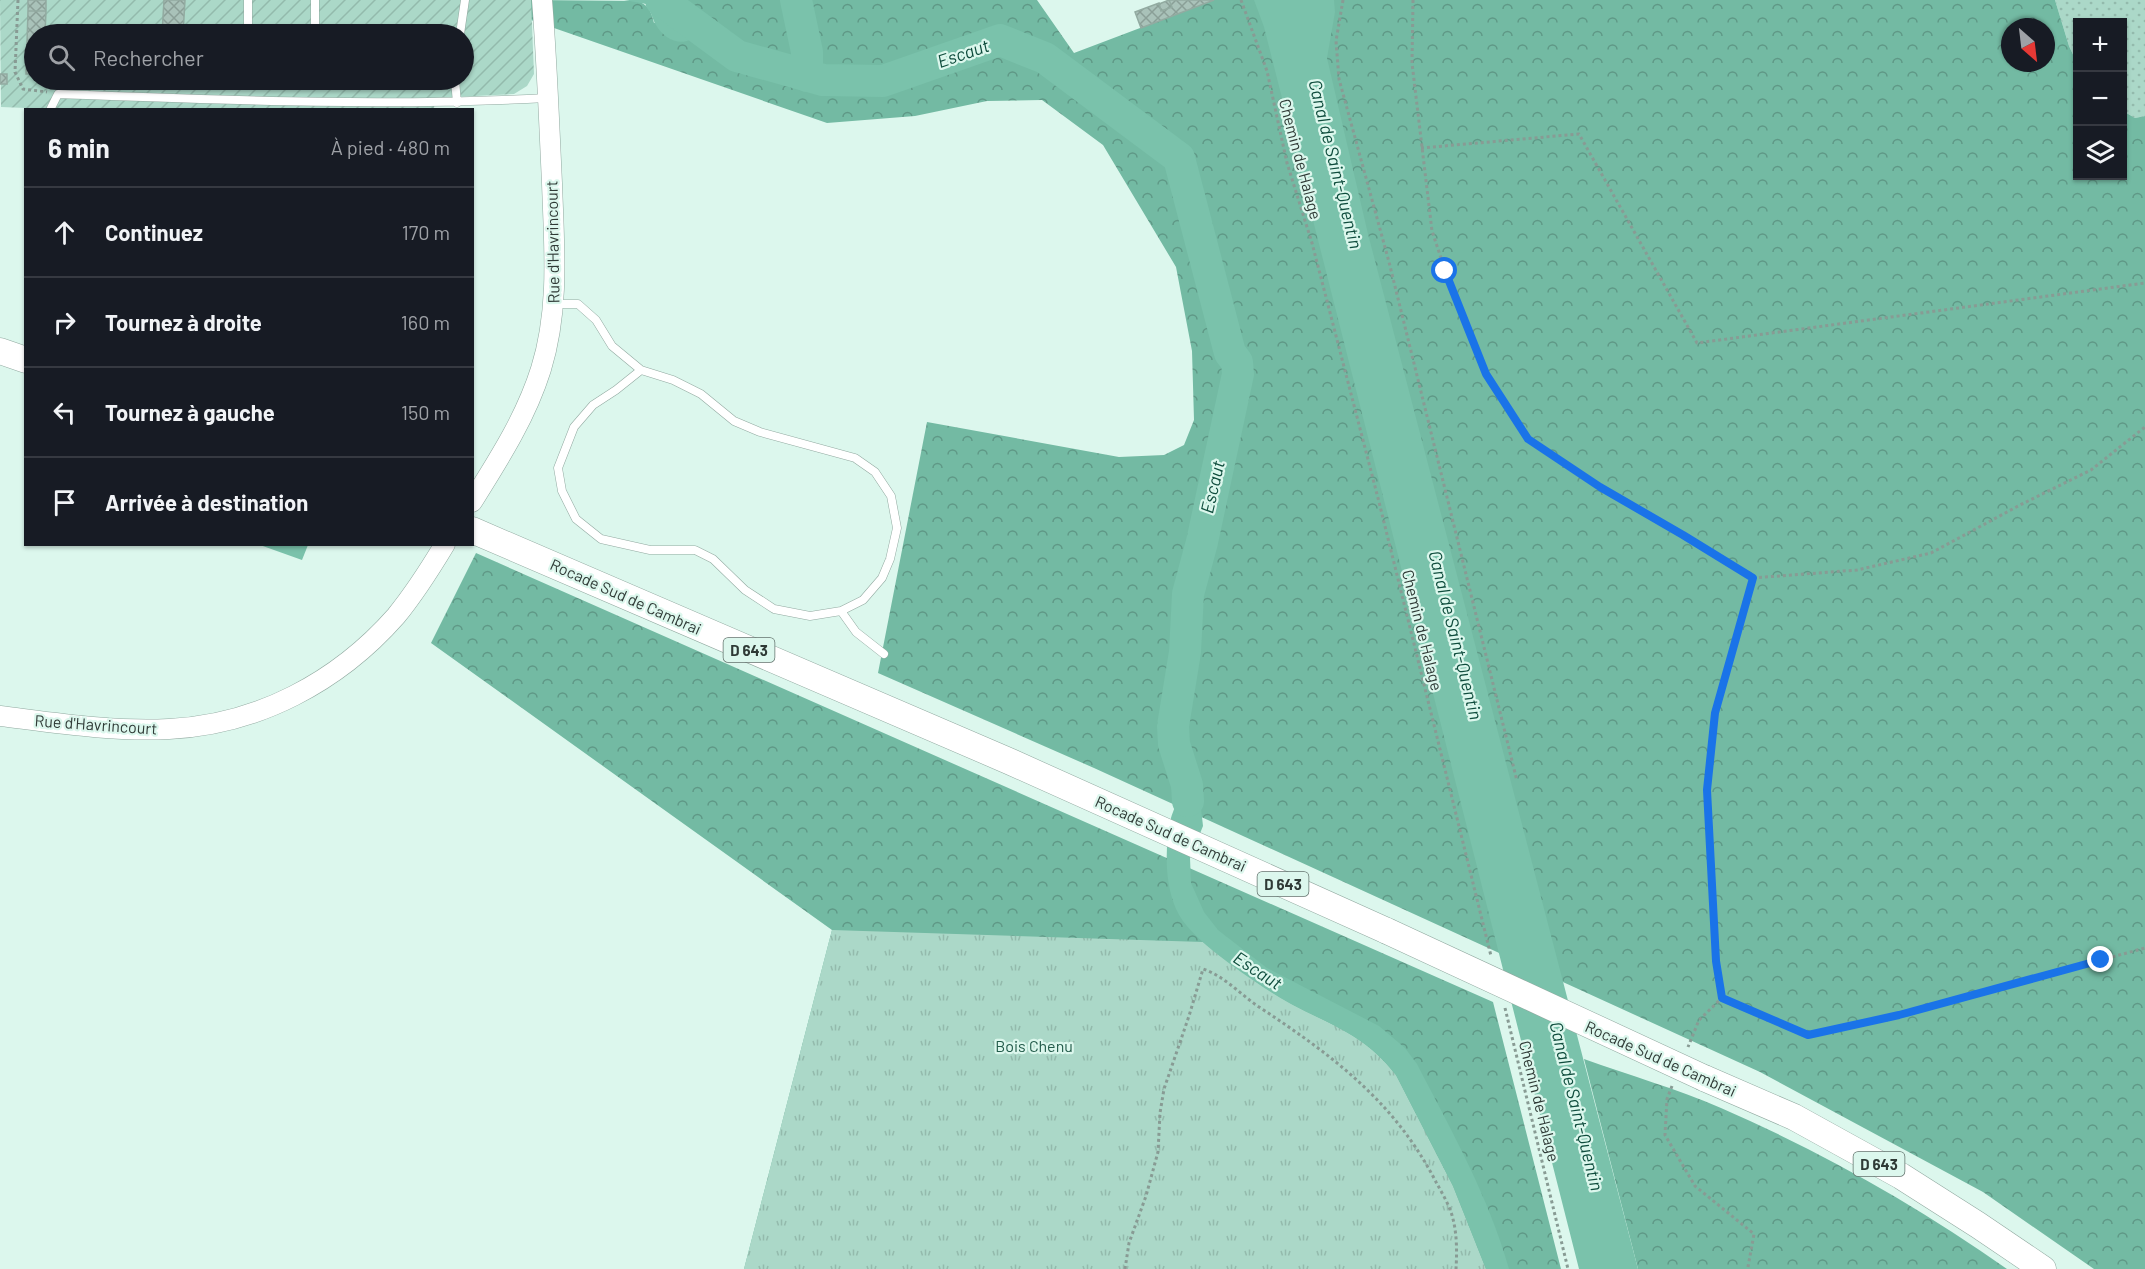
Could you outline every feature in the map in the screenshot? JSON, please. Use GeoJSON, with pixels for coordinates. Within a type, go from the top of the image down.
{"type":"FeatureCollection","features":[{"type":"Feature","properties":{"kind":"highway"},"geometry":{"type":"LineString","coordinates":[[0,351],[24,359]]}},
{"type":"Feature","properties":{"kind":"highway","name":"Rocade Sud de Cambrai"},"geometry":{"type":"LineString","coordinates":[[481,533],[1011,762],[1794,1117],[1901,1176],[2043,1269]]}},
{"type":"Feature","properties":{"kind":"street","name":"Rue d'Havrincourt"},"geometry":{"type":"LineString","coordinates":[[474,499],[510,441],[532,394],[546,349],[554,304],[554,246],[542,0]]}},
{"type":"Feature","properties":{"kind":"street","name":"Rue d'Havrincourt"},"geometry":{"type":"LineString","coordinates":[[0,716],[96,727],[152,730],[197,727],[255,713],[305,690],[334,672],[371,642],[411,596],[444,546]]}},
{"type":"Feature","properties":{"kind":"lane"},"geometry":{"type":"LineString","coordinates":[[248,0],[248,24]]}},
{"type":"Feature","properties":{"kind":"lane"},"geometry":{"type":"LineString","coordinates":[[315,0],[315,24]]}},
{"type":"Feature","properties":{"kind":"lane"},"geometry":{"type":"LineString","coordinates":[[461,24],[465,0]]}},
{"type":"Feature","properties":{"kind":"lane"},"geometry":{"type":"LineString","coordinates":[[456,90],[457,103]]}},
{"type":"Feature","properties":{"kind":"lane"},"geometry":{"type":"LineString","coordinates":[[51,108],[58,94],[244,101],[457,103],[548,98]]}},
{"type":"Feature","properties":{"kind":"lane"},"geometry":{"type":"LineString","coordinates":[[554,304],[578,304],[596,320],[612,346],[640,370],[672,380],[701,394],[734,421],[760,432],[855,458],[875,472],[891,496],[897,528],[890,559],[882,578],[863,600],[841,611],[810,616],[774,609],[745,590],[713,559],[695,550],[650,550],[601,539],[576,519],[562,491],[558,468],[573,427],[593,405],[640,370]]}},
{"type":"Feature","properties":{"kind":"lane"},"geometry":{"type":"LineString","coordinates":[[841,611],[856,632],[884,654]]}},
{"type":"Feature","properties":{"kind":"path"},"geometry":{"type":"LineString","coordinates":[[18,0],[15,72],[24,89]]}},
{"type":"Feature","properties":{"kind":"path","name":"Chemin de Halage"},"geometry":{"type":"LineString","coordinates":[[1241,0],[1267,71],[1287,163],[1312,243],[1379,502],[1493,963]]}},
{"type":"Feature","properties":{"kind":"path"},"geometry":{"type":"LineString","coordinates":[[1343,0],[1336,41],[1339,79],[1389,262],[1517,781]]}},
{"type":"Feature","properties":{"kind":"path"},"geometry":{"type":"LineString","coordinates":[[1413,0],[1412,63],[1432,231],[1452,291],[1486,374],[1528,439],[1600,487],[1753,578],[1857,570],[1931,553],[2091,470],[2145,427]]}},
{"type":"Feature","properties":{"kind":"path"},"geometry":{"type":"LineString","coordinates":[[30,90],[58,94]]}},
{"type":"Feature","properties":{"kind":"path"},"geometry":{"type":"LineString","coordinates":[[1421,148],[1579,134],[1697,343],[2145,283]]}},
{"type":"Feature","properties":{"kind":"path"},"geometry":{"type":"LineString","coordinates":[[1722,998],[1716,961],[1707,790],[1715,713],[1753,578]]}},
{"type":"Feature","properties":{"kind":"path"},"geometry":{"type":"LineString","coordinates":[[1722,998],[1808,1035],[1899,1015],[2145,948]]}},
{"type":"Feature","properties":{"kind":"path"},"geometry":{"type":"LineString","coordinates":[[1125,1269],[1129,1243],[1158,1152],[1164,1089],[1203,969],[1214,973],[1340,1064],[1371,1091],[1423,1156],[1442,1193],[1456,1234],[1456,1269]]}},
{"type":"Feature","properties":{"kind":"path"},"geometry":{"type":"LineString","coordinates":[[1687,1050],[1699,1020],[1722,998]]}},
{"type":"Feature","properties":{"kind":"path","name":"Chemin de Halage"},"geometry":{"type":"LineString","coordinates":[[1504,1004],[1568,1269]]}},
{"type":"Feature","properties":{"kind":"path"},"geometry":{"type":"LineString","coordinates":[[1675,1079],[1667,1099],[1665,1135],[1695,1186],[1754,1234],[1748,1267]]}},
{"type":"Feature","properties":{"kind":"green space"},"geometry":{"type":"Polygon","coordinates":[[[0,0],[531,0],[534,74],[527,86],[514,94],[435,98],[434,108],[1,107],[0,0]]]}},
{"type":"Feature","properties":{"kind":"green space"},"geometry":{"type":"Polygon","coordinates":[[[531,0],[637,1],[649,9],[654,23],[687,10],[673,0],[1037,0],[1074,53],[1214,0],[2055,0],[2073,54],[2073,180],[2127,180],[2127,113],[2135,118],[2145,116],[2145,1269],[2094,1269],[1983,1192],[1760,1072],[1094,768],[878,673],[927,422],[1119,457],[1164,455],[1184,445],[1194,420],[1192,351],[1176,267],[1103,145],[1042,100],[987,101],[915,116],[827,123],[531,20],[531,0]]]}},
{"type":"Feature","properties":{"kind":"green space"},"geometry":{"type":"Polygon","coordinates":[[[2055,0],[2145,0],[2145,116],[2135,118],[2127,113],[2127,18],[2073,18],[2073,54],[2055,0]]]}},
{"type":"Feature","properties":{"kind":"green space","name":"Bois Chenu"},"geometry":{"type":"Polygon","coordinates":[[[476,553],[1493,1002],[1561,1269],[744,1269],[832,930],[431,643],[476,553]]]}},
{"type":"Feature","properties":{"kind":"green space"},"geometry":{"type":"Polygon","coordinates":[[[832,930],[1203,942],[1234,966],[1290,1003],[1348,1033],[1384,1061],[1396,1075],[1453,1186],[1486,1269],[744,1269],[832,930]]]}},
{"type":"Feature","properties":{"kind":"green space"},"geometry":{"type":"Polygon","coordinates":[[[1584,1059],[1704,1101],[1796,1143],[1904,1202],[2007,1269],[1638,1269],[1584,1059]]]}},
{"type":"Feature","properties":{"kind":"water"},"geometry":{"type":"Polygon","coordinates":[[[624,0],[672,0],[677,2],[696,22],[699,32],[682,42],[671,39],[660,31],[646,4],[624,0]]]}},
{"type":"Feature","properties":{"kind":"water","name":"Canal de Saint-Quentin"},"geometry":{"type":"Polygon","coordinates":[[[1254,0],[1334,0],[1335,12],[1327,58],[1368,234],[1638,1269],[1579,1269],[1264,27],[1254,0]]]}},
{"type":"Feature","properties":{"kind":"water"},"geometry":{"type":"Polygon","coordinates":[[[263,546],[308,546],[302,560],[263,546]]]}},
{"type":"Feature","properties":{"kind":"water"},"geometry":{"type":"Polygon","coordinates":[[[1191,757],[1198,781],[1203,826],[1190,858],[1191,883],[1204,912],[1218,930],[1267,968],[1379,1026],[1405,1048],[1417,1064],[1468,1164],[1491,1216],[1509,1269],[1486,1269],[1453,1186],[1396,1075],[1384,1061],[1361,1041],[1291,1004],[1240,971],[1201,941],[1179,915],[1169,887],[1167,864],[1169,829],[1177,791],[1166,761],[1191,757]]]}},
{"type":"Feature","properties":{"kind":"building"},"geometry":{"type":"Polygon","coordinates":[[[28,0],[46,0],[46,11],[28,11],[28,0]]]}},
{"type":"Feature","properties":{"kind":"building"},"geometry":{"type":"Polygon","coordinates":[[[164,0],[185,0],[184,24],[163,24],[164,0]]]}},
{"type":"Feature","properties":{"kind":"building"},"geometry":{"type":"Polygon","coordinates":[[[1169,0],[1214,0],[1141,28],[1135,12],[1159,3],[1161,11],[1172,7],[1169,0]]]}},
{"type":"Feature","properties":{"kind":"building"},"geometry":{"type":"Polygon","coordinates":[[[1169,0],[1172,7],[1161,11],[1159,4],[1169,0]]]}},
{"type":"Feature","properties":{"kind":"building"},"geometry":{"type":"Polygon","coordinates":[[[28,11],[46,11],[45,24],[28,24],[28,11]]]}},
{"type":"Feature","properties":{"kind":"building"},"geometry":{"type":"Polygon","coordinates":[[[0,74],[7,74],[7,84],[0,84],[0,74]]]}},
{"type":"Feature","properties":{"kind":"waterway","name":"Escaut"},"geometry":{"type":"LineString","coordinates":[[661,0],[737,56],[823,80],[883,81],[1000,40],[1045,58],[1179,158],[1230,353],[1237,362],[1238,374],[1202,542],[1188,594],[1185,652],[1173,726],[1174,744],[1187,785],[1188,801]]}},
{"type":"Feature","properties":{"kind":"waterway"},"geometry":{"type":"LineString","coordinates":[[796,0],[807,52],[807,76]]}},
{"type":"Feature","properties":{"kind":"route"},"geometry":{"type":"LineString","coordinates":[[1445,271],[1486,374],[1528,439],[1600,487],[1753,578],[1715,713],[1707,790],[1716,961],[1722,998],[1808,1035],[1899,1015],[2101,960]]}}]}
